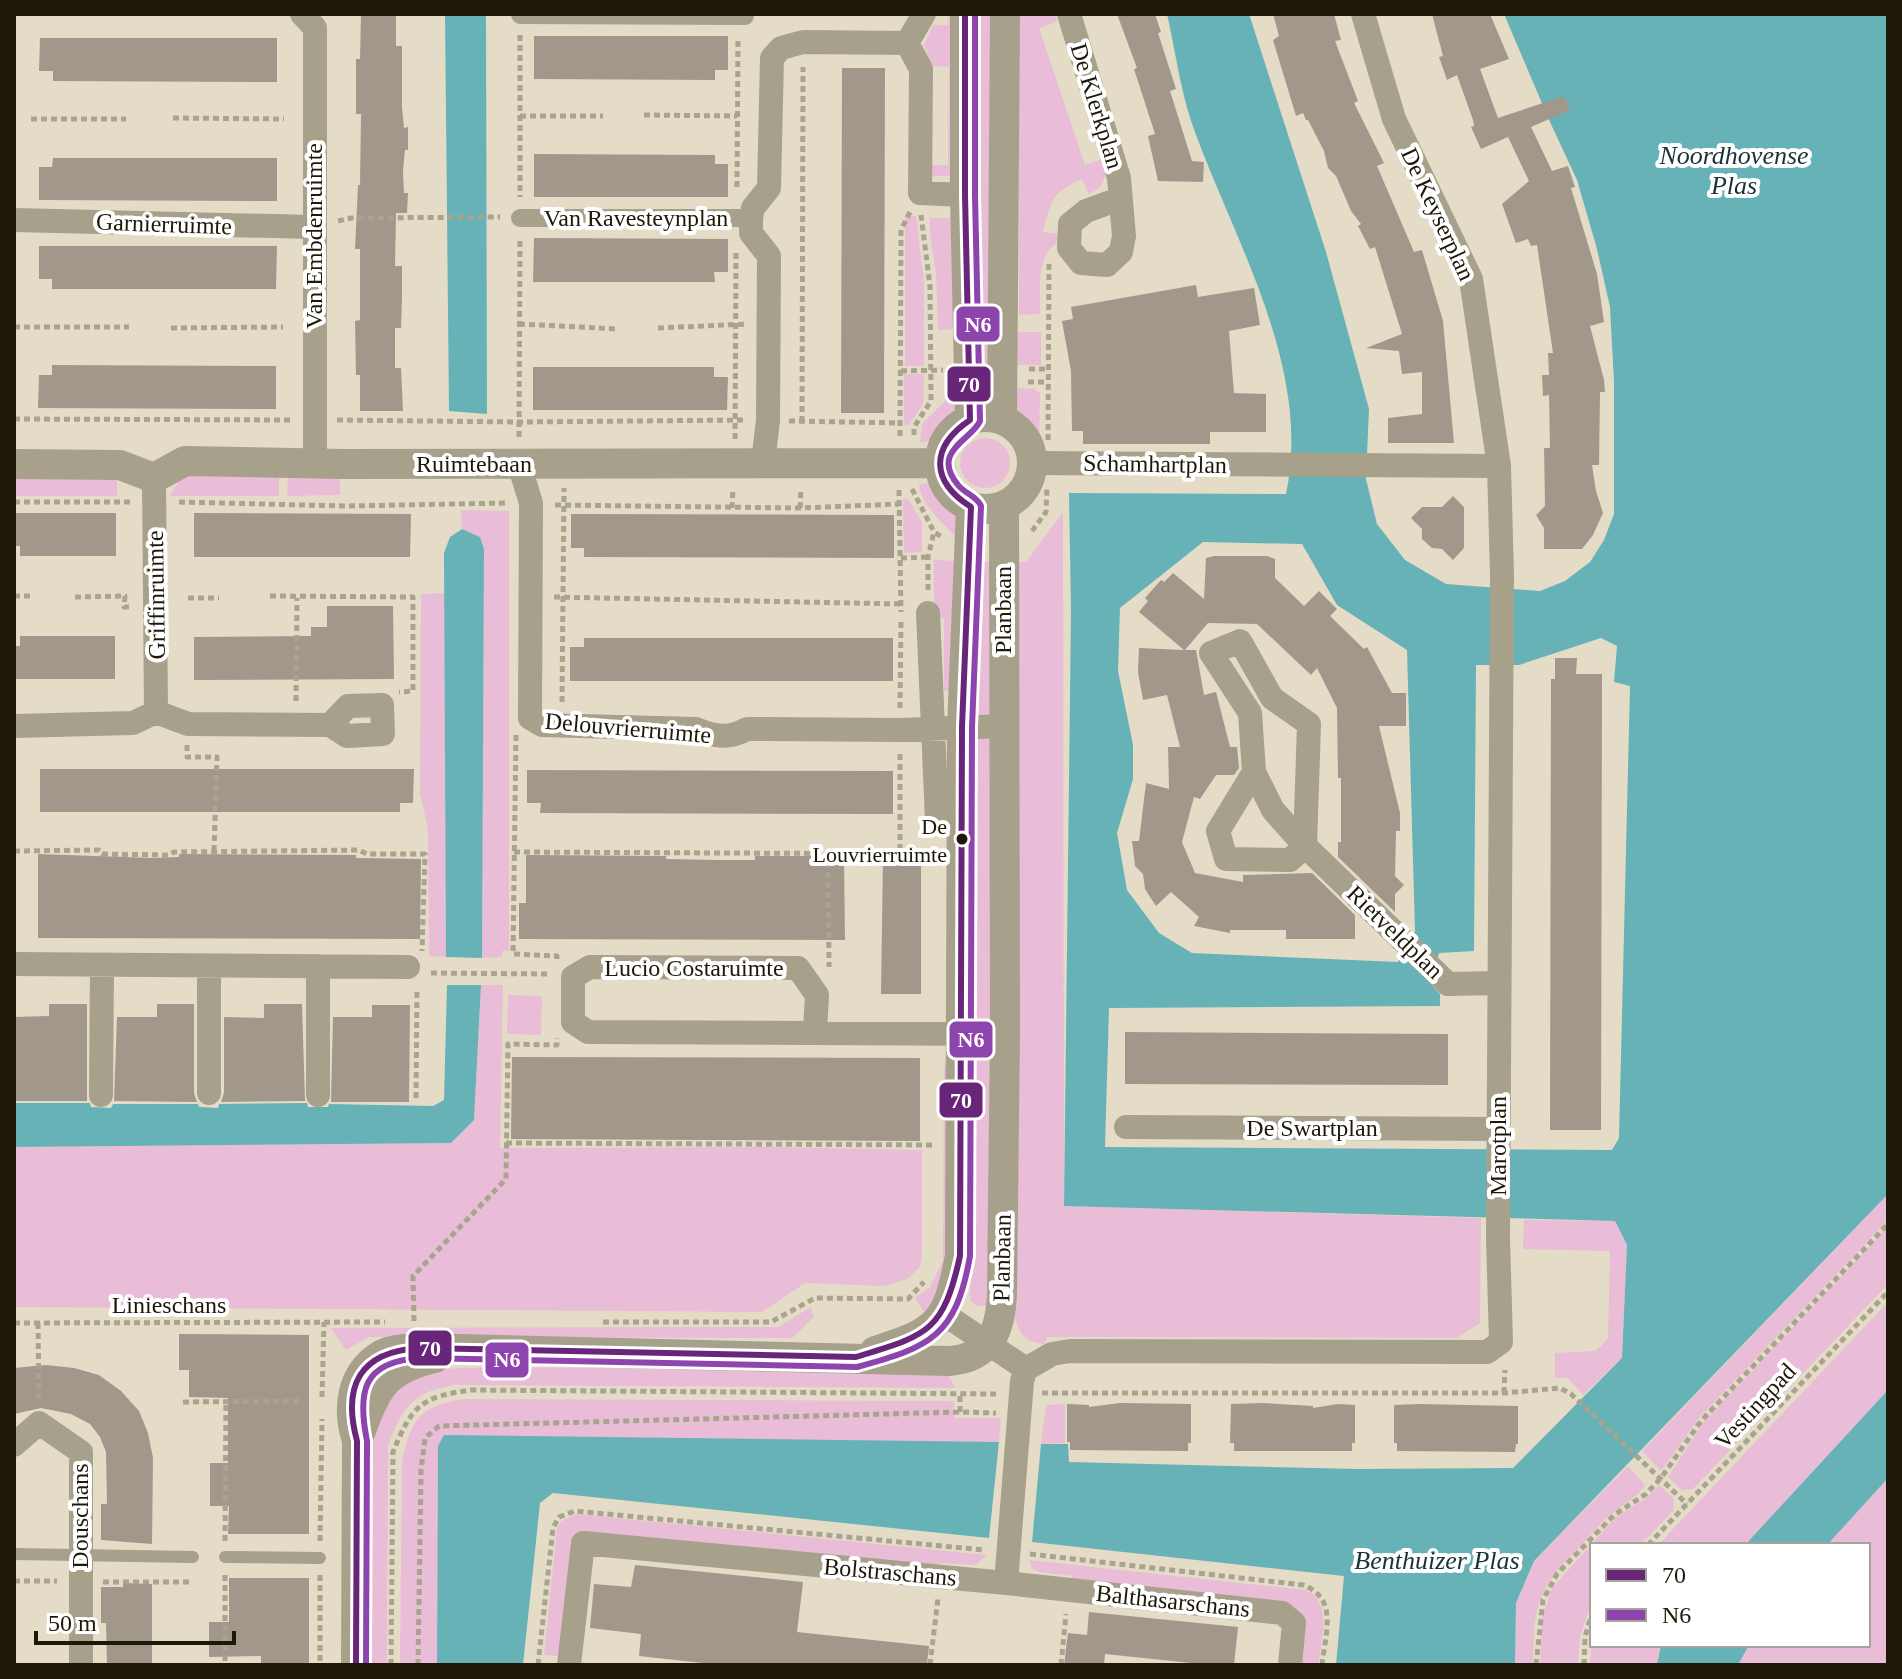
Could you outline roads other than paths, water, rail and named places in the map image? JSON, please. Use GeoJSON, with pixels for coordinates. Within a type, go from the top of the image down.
{"type":"FeatureCollection","features":[{"type":"Feature","properties":{"kind":"street","name":"Van Embdenruimte"},"geometry":{"type":"LineString","coordinates":[[302,14],[315,28],[315,463]]}},
{"type":"Feature","properties":{"kind":"street"},"geometry":{"type":"LineString","coordinates":[[924,14],[907,43],[921,69],[920,193],[965,195]]}},
{"type":"Feature","properties":{"kind":"street"},"geometry":{"type":"LineString","coordinates":[[965,14],[970,420]]}},
{"type":"Feature","properties":{"kind":"street"},"geometry":{"type":"LineString","coordinates":[[1002,420],[1005,14]]}},
{"type":"Feature","properties":{"kind":"street","name":"De Klerkplan"},"geometry":{"type":"LineString","coordinates":[[1069,14],[1119,178],[1124,236],[1121,252],[1107,265],[1081,263],[1069,248],[1070,224],[1086,211],[1119,199]]}},
{"type":"Feature","properties":{"kind":"street","name":"De Keyserplan"},"geometry":{"type":"LineString","coordinates":[[1363,14],[1394,119],[1471,279],[1499,466]]}},
{"type":"Feature","properties":{"kind":"street"},"geometry":{"type":"LineString","coordinates":[[520,15],[745,16]]}},
{"type":"Feature","properties":{"kind":"street","name":"Van Ravesteynplan"},"geometry":{"type":"LineString","coordinates":[[763,463],[768,420],[769,256],[751,233],[751,218],[753,208],[769,188],[772,58],[781,48],[803,42],[907,43]]}},
{"type":"Feature","properties":{"kind":"street","name":"Van Ravesteynplan"},"geometry":{"type":"LineString","coordinates":[[514,218],[751,218]]}},
{"type":"Feature","properties":{"kind":"street","name":"Garnierruimte"},"geometry":{"type":"LineString","coordinates":[[14,220],[314,227]]}},
{"type":"Feature","properties":{"kind":"street"},"geometry":{"type":"LineString","coordinates":[[991,417],[1002,420],[1020,432],[1027,442],[1032,463],[1030,477],[1024,489],[1004,506],[993,509],[971,507],[951,494],[941,474],[941,451],[951,432],[970,420],[991,417]]}},
{"type":"Feature","properties":{"kind":"street","name":"Ruimtebaan"},"geometry":{"type":"LineString","coordinates":[[154,490],[185,461],[940,463]]}},
{"type":"Feature","properties":{"kind":"street","name":"Schamhartplan"},"geometry":{"type":"LineString","coordinates":[[1032,463],[1499,466]]}},
{"type":"Feature","properties":{"kind":"street"},"geometry":{"type":"LineString","coordinates":[[14,464],[120,465],[154,490]]}},
{"type":"Feature","properties":{"kind":"street","name":"Delouvrierruimte"},"geometry":{"type":"LineString","coordinates":[[519,464],[531,503],[530,718],[542,725],[696,729],[713,736],[734,736],[747,729],[900,730],[1003,726]]}},
{"type":"Feature","properties":{"kind":"street","name":"Marotplan"},"geometry":{"type":"LineString","coordinates":[[1023,1392],[1052,1354],[1070,1351],[1487,1352],[1501,1342],[1498,1238],[1502,575],[1499,466]]}},
{"type":"Feature","properties":{"kind":"street","name":"Griffinruimte"},"geometry":{"type":"LineString","coordinates":[[154,490],[156,712]]}},
{"type":"Feature","properties":{"kind":"street","name":"Planbaan"},"geometry":{"type":"LineString","coordinates":[[988,1345],[1001,1314],[1005,1034],[1004,506]]}},
{"type":"Feature","properties":{"kind":"street","name":"Planbaan"},"geometry":{"type":"LineString","coordinates":[[944,1314],[952,1297],[960,1256],[961,1033],[947,727],[971,507]]}},
{"type":"Feature","properties":{"kind":"street"},"geometry":{"type":"LineString","coordinates":[[928,613],[947,727],[937,820]]}},
{"type":"Feature","properties":{"kind":"street","name":"Rietveldplan"},"geometry":{"type":"LineString","coordinates":[[1305,846],[1309,724],[1272,698],[1240,641],[1211,653],[1250,713],[1254,772],[1273,810],[1305,846],[1448,984],[1499,983]]}},
{"type":"Feature","properties":{"kind":"street"},"geometry":{"type":"LineString","coordinates":[[1250,713],[1272,698]]}},
{"type":"Feature","properties":{"kind":"street"},"geometry":{"type":"LineString","coordinates":[[14,726],[133,723],[156,712],[188,724],[296,727],[330,725],[348,706],[382,705]]}},
{"type":"Feature","properties":{"kind":"street"},"geometry":{"type":"LineString","coordinates":[[1254,772],[1218,831],[1226,859],[1290,860],[1305,846]]}},
{"type":"Feature","properties":{"kind":"street"},"geometry":{"type":"LineString","coordinates":[[14,964],[318,966],[418,972]]}},
{"type":"Feature","properties":{"kind":"street"},"geometry":{"type":"LineString","coordinates":[[101,1095],[102,965]]}},
{"type":"Feature","properties":{"kind":"street"},"geometry":{"type":"LineString","coordinates":[[209,966],[209,1093]]}},
{"type":"Feature","properties":{"kind":"street"},"geometry":{"type":"LineString","coordinates":[[318,966],[318,1095]]}},
{"type":"Feature","properties":{"kind":"street","name":"Lucio Costaruimte"},"geometry":{"type":"LineString","coordinates":[[815,1031],[817,995],[798,968],[590,967],[565,977],[573,1022],[588,1032],[1005,1034]]}},
{"type":"Feature","properties":{"kind":"street","name":"De Swartplan"},"geometry":{"type":"LineString","coordinates":[[1126,1127],[1498,1134]]}},
{"type":"Feature","properties":{"kind":"street"},"geometry":{"type":"LineString","coordinates":[[856,1357],[918,1336],[929,1330],[944,1314],[988,1345],[1023,1392],[1006,1583]]}},
{"type":"Feature","properties":{"kind":"street"},"geometry":{"type":"LineString","coordinates":[[356,1665],[357,1441],[372,1397],[387,1379],[414,1363],[464,1350],[962,1360],[988,1345]]}},
{"type":"Feature","properties":{"kind":"street","name":"Douschans"},"geometry":{"type":"LineString","coordinates":[[14,1445],[39,1423],[81,1452],[81,1665]]}},
{"type":"Feature","properties":{"kind":"street","name":"Bolstraschans"},"geometry":{"type":"LineString","coordinates":[[576,1664],[583,1543],[1006,1583]]}},
{"type":"Feature","properties":{"kind":"street","name":"Balthasarschans"},"geometry":{"type":"LineString","coordinates":[[1006,1583],[1282,1613],[1294,1623],[1290,1665]]}},
{"type":"Feature","properties":{"kind":"lane"},"geometry":{"type":"LineString","coordinates":[[14,1554],[193,1557]]}},
{"type":"Feature","properties":{"kind":"lane"},"geometry":{"type":"LineString","coordinates":[[225,1557],[320,1558]]}},
{"type":"Feature","properties":{"kind":"water"},"geometry":{"type":"Polygon","coordinates":[[[445,14],[486,14],[487,414],[449,411],[445,14]]]}},
{"type":"Feature","properties":{"kind":"water","name":"Noordhovense Plas"},"geometry":{"type":"Polygon","coordinates":[[[1167,14],[1249,14],[1326,252],[1369,409],[1366,479],[1377,524],[1405,560],[1446,584],[1540,591],[1565,581],[1590,562],[1604,540],[1614,514],[1614,382],[1610,307],[1577,180],[1504,14],[1888,14],[1888,1194],[1534,1561],[1516,1603],[1515,1665],[1336,1665],[1344,1576],[1032,1542],[1041,1444],[1068,1444],[1069,1462],[1357,1469],[1513,1468],[1622,1358],[1627,1245],[1615,1221],[1064,1206],[1071,610],[1069,493],[1286,494],[1291,446],[1288,398],[1279,351],[1264,303],[1191,121],[1167,14]],[[1203,542],[1120,608],[1118,671],[1133,745],[1133,779],[1117,833],[1127,890],[1159,933],[1192,953],[1398,962],[1415,931],[1407,650],[1337,605],[1302,544],[1203,542]],[[1601,638],[1519,665],[1476,665],[1474,951],[1439,953],[1430,983],[1440,994],[1440,1006],[1109,1008],[1105,1147],[1612,1150],[1619,1138],[1630,686],[1614,682],[1617,646],[1601,638]]]}},
{"type":"Feature","properties":{"kind":"water"},"geometry":{"type":"Polygon","coordinates":[[[462,529],[480,537],[484,549],[482,958],[446,957],[444,553],[450,537],[462,529]]]}},
{"type":"Feature","properties":{"kind":"water"},"geometry":{"type":"Polygon","coordinates":[[[447,985],[481,985],[474,1120],[451,1143],[14,1147],[14,1103],[90,1103],[91,1107],[111,1108],[113,1104],[198,1104],[199,1107],[218,1108],[219,1104],[307,1103],[308,1107],[328,1107],[329,1104],[433,1106],[444,1100],[447,985]]]}},
{"type":"Feature","properties":{"kind":"water"},"geometry":{"type":"Polygon","coordinates":[[[1888,1390],[1888,1478],[1829,1543],[1747,1543],[1888,1390]]]}},
{"type":"Feature","properties":{"kind":"water"},"geometry":{"type":"Polygon","coordinates":[[[444,1435],[999,1442],[989,1538],[553,1493],[540,1503],[523,1665],[437,1665],[438,1446],[444,1435]]]}},
{"type":"Feature","properties":{"kind":"water"},"geometry":{"type":"Polygon","coordinates":[[[1661,1647],[1748,1647],[1738,1665],[1657,1665],[1661,1647]]]}},
{"type":"Feature","properties":{"kind":"place","name":"De Louvrierruimte"},"geometry":{"type":"Point","coordinates":[962,839]}},
{"type":"Feature","properties":{"kind":"water label","name":"Benthuizer Plas"},"geometry":{"type":"Point","coordinates":[1437,1560]}}]}
